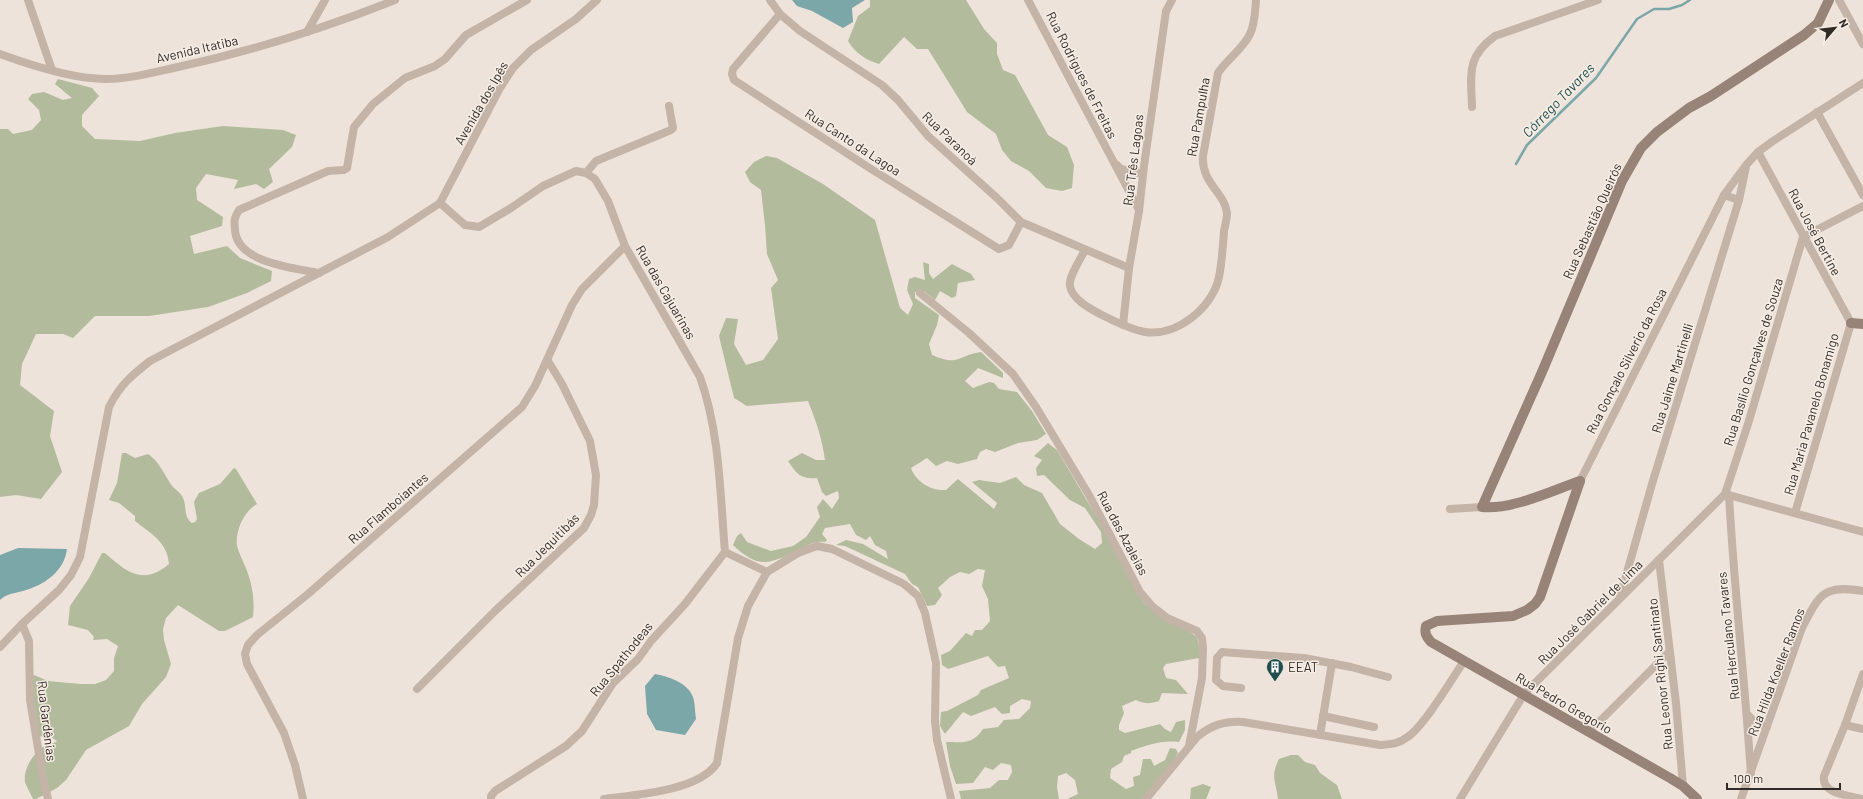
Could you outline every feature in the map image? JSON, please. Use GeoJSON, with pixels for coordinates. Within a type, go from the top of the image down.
{"type":"FeatureCollection","features":[{"type":"Feature","properties":{"kind":"street"},"geometry":{"type":"LineString","coordinates":[[28,0],[52,70]]}},
{"type":"Feature","properties":{"kind":"street"},"geometry":{"type":"LineString","coordinates":[[307,32],[324,0]]}},
{"type":"Feature","properties":{"kind":"street","name":"Avenida Itatiba"},"geometry":{"type":"LineString","coordinates":[[0,54],[75,76],[106,79],[142,74],[226,56],[357,16],[395,0]]}},
{"type":"Feature","properties":{"kind":"street"},"geometry":{"type":"LineString","coordinates":[[319,273],[278,264],[253,256],[238,243],[235,236],[234,218],[239,210],[328,171],[344,170],[347,168],[354,127],[373,104],[405,78],[435,66],[445,59],[466,35],[527,0]]}},
{"type":"Feature","properties":{"kind":"street","name":"Avenida dos Ipês"},"geometry":{"type":"LineString","coordinates":[[440,202],[500,88],[513,68],[531,50],[576,19],[597,0]]}},
{"type":"Feature","properties":{"kind":"street","name":"Rua Paranoá"},"geometry":{"type":"LineString","coordinates":[[770,0],[780,14],[800,31],[882,85],[898,100],[928,136],[997,198],[1021,222],[1129,268]]}},
{"type":"Feature","properties":{"kind":"street","name":"Rua Rodrigues de Freitas"},"geometry":{"type":"LineString","coordinates":[[1028,0],[1139,211]]}},
{"type":"Feature","properties":{"kind":"street","name":"Rua Três Lagoas"},"geometry":{"type":"LineString","coordinates":[[1123,325],[1129,268],[1139,211],[1166,11],[1172,0]]}},
{"type":"Feature","properties":{"kind":"street","name":"Rua Pampulha"},"geometry":{"type":"LineString","coordinates":[[1085,250],[1071,277],[1069,284],[1072,292],[1078,299],[1094,311],[1123,325],[1146,332],[1163,332],[1182,325],[1206,304],[1213,294],[1219,278],[1227,213],[1222,201],[1202,166],[1203,156],[1218,73],[1224,64],[1246,42],[1251,33],[1256,0]]}},
{"type":"Feature","properties":{"kind":"street"},"geometry":{"type":"LineString","coordinates":[[1472,107],[1471,72],[1475,56],[1483,45],[1495,36],[1598,0]]}},
{"type":"Feature","properties":{"kind":"street","name":"Rua Sebastião Queirós"},"geometry":{"type":"LineString","coordinates":[[1482,507],[1542,372],[1622,181],[1641,148],[1657,132],[1689,108],[1711,96],[1804,35],[1818,23],[1828,0]]}},
{"type":"Feature","properties":{"kind":"street"},"geometry":{"type":"LineString","coordinates":[[1838,0],[1863,44]]}},
{"type":"Feature","properties":{"kind":"street","name":"Rua Canto da Lagoa"},"geometry":{"type":"LineString","coordinates":[[780,14],[733,69],[732,74],[734,80],[868,167],[999,249],[1009,245],[1021,222]]}},
{"type":"Feature","properties":{"kind":"street","name":"Rua Gonçalo Silverio da Rosa"},"geometry":{"type":"LineString","coordinates":[[1426,626],[1437,621],[1513,616],[1527,610],[1535,604],[1540,597],[1580,481],[1724,195],[1758,152],[1772,141],[1863,82]]}},
{"type":"Feature","properties":{"kind":"street"},"geometry":{"type":"LineString","coordinates":[[0,648],[22,624],[59,590],[71,575],[80,557],[109,407],[117,390],[150,361],[388,237],[440,202],[465,225],[479,227],[511,208],[543,186],[576,171],[586,172],[596,161],[673,128],[669,106]]}},
{"type":"Feature","properties":{"kind":"street"},"geometry":{"type":"LineString","coordinates":[[1817,112],[1863,195]]}},
{"type":"Feature","properties":{"kind":"street","name":"Rua José Bertine"},"geometry":{"type":"LineString","coordinates":[[1758,152],[1851,323]]}},
{"type":"Feature","properties":{"kind":"street"},"geometry":{"type":"LineString","coordinates":[[1113,161],[1121,169],[1143,174]]}},
{"type":"Feature","properties":{"kind":"street","name":"Rua Jaime Martinelli"},"geometry":{"type":"LineString","coordinates":[[1620,598],[1652,484],[1739,200],[1747,164]]}},
{"type":"Feature","properties":{"kind":"street","name":"Rua das Cajuarinas"},"geometry":{"type":"LineString","coordinates":[[586,172],[595,180],[608,201],[625,246],[700,377],[708,400],[718,467],[725,552]]}},
{"type":"Feature","properties":{"kind":"street"},"geometry":{"type":"LineString","coordinates":[[1724,195],[1739,200]]}},
{"type":"Feature","properties":{"kind":"street"},"geometry":{"type":"LineString","coordinates":[[1803,236],[1863,206]]}},
{"type":"Feature","properties":{"kind":"street","name":"Rua Basílio Gonçalves de Souza"},"geometry":{"type":"LineString","coordinates":[[1727,494],[1803,236]]}},
{"type":"Feature","properties":{"kind":"street","name":"Rua Flamboiantes"},"geometry":{"type":"LineString","coordinates":[[304,799],[295,765],[284,733],[247,664],[245,654],[248,645],[257,635],[308,594],[522,407],[548,361],[572,305],[582,289],[625,246]]}},
{"type":"Feature","properties":{"kind":"street","name":"Rua das Azaleias"},"geometry":{"type":"LineString","coordinates":[[920,293],[968,333],[1013,374],[1036,407],[1089,495],[1140,592],[1153,607],[1167,618],[1197,631],[1202,638],[1202,678],[1189,746],[1146,799]]}},
{"type":"Feature","properties":{"kind":"street"},"geometry":{"type":"LineString","coordinates":[[1851,323],[1863,324]]}},
{"type":"Feature","properties":{"kind":"street","name":"Rua Maria Pavanelo Bonamigo"},"geometry":{"type":"LineString","coordinates":[[1795,513],[1851,323]]}},
{"type":"Feature","properties":{"kind":"street","name":"Rua Jequitibás"},"geometry":{"type":"LineString","coordinates":[[417,689],[494,612],[580,532],[591,515],[596,475],[590,441],[562,384],[548,361]]}},
{"type":"Feature","properties":{"kind":"street"},"geometry":{"type":"LineString","coordinates":[[1450,509],[1482,507],[1492,508],[1524,500],[1580,481]]}},
{"type":"Feature","properties":{"kind":"street"},"geometry":{"type":"LineString","coordinates":[[1727,494],[1863,532]]}},
{"type":"Feature","properties":{"kind":"street","name":"Rua José Gabriel de Lima"},"geometry":{"type":"LineString","coordinates":[[1460,799],[1524,694],[1727,494]]}},
{"type":"Feature","properties":{"kind":"street","name":"Rua Herculano Tavares"},"geometry":{"type":"LineString","coordinates":[[1727,494],[1747,714],[1751,775]]}},
{"type":"Feature","properties":{"kind":"street"},"geometry":{"type":"LineString","coordinates":[[604,799],[662,791],[684,784],[712,770],[717,763],[738,638],[748,606],[767,572],[798,553],[817,546],[832,549],[904,584],[918,596],[925,613],[936,663],[935,721],[937,740],[951,799]]}},
{"type":"Feature","properties":{"kind":"street"},"geometry":{"type":"LineString","coordinates":[[725,552],[767,572]]}},
{"type":"Feature","properties":{"kind":"street","name":"Rua Spathodeas"},"geometry":{"type":"LineString","coordinates":[[491,799],[491,796],[495,791],[566,746],[582,730],[613,683],[638,659],[651,641],[685,604],[725,552]]}},
{"type":"Feature","properties":{"kind":"street","name":"Rua Leonor Righi Santinato"},"geometry":{"type":"LineString","coordinates":[[1659,560],[1676,703],[1683,786]]}},
{"type":"Feature","properties":{"kind":"street","name":"Rua Hilda Koeller Ramos"},"geometry":{"type":"LineString","coordinates":[[1741,799],[1751,775],[1802,628],[1815,602],[1827,592],[1845,588],[1863,591]]}},
{"type":"Feature","properties":{"kind":"street","name":"Rua Gardênias"},"geometry":{"type":"LineString","coordinates":[[22,624],[29,642],[30,700],[48,799]]}},
{"type":"Feature","properties":{"kind":"street","name":"Rua Pedro Gregorio"},"geometry":{"type":"LineString","coordinates":[[1426,626],[1426,636],[1432,642],[1683,786],[1697,799]]}},
{"type":"Feature","properties":{"kind":"street"},"geometry":{"type":"LineString","coordinates":[[1240,688],[1223,686],[1217,682],[1217,658],[1222,652],[1304,658],[1332,663],[1388,677]]}},
{"type":"Feature","properties":{"kind":"street"},"geometry":{"type":"LineString","coordinates":[[1588,732],[1669,652]]}},
{"type":"Feature","properties":{"kind":"street"},"geometry":{"type":"LineString","coordinates":[[1189,746],[1207,729],[1227,722],[1243,722],[1380,744],[1393,744],[1405,739],[1416,730],[1464,661]]}},
{"type":"Feature","properties":{"kind":"street"},"geometry":{"type":"LineString","coordinates":[[1320,735],[1332,663]]}},
{"type":"Feature","properties":{"kind":"street"},"geometry":{"type":"LineString","coordinates":[[1862,799],[1831,791],[1825,787],[1823,782],[1863,674]]}},
{"type":"Feature","properties":{"kind":"street"},"geometry":{"type":"LineString","coordinates":[[1747,714],[1754,721],[1767,727]]}},
{"type":"Feature","properties":{"kind":"street"},"geometry":{"type":"LineString","coordinates":[[1323,716],[1374,727]]}},
{"type":"Feature","properties":{"kind":"street"},"geometry":{"type":"LineString","coordinates":[[1845,725],[1863,729]]}},
{"type":"Feature","properties":{"kind":"green space"},"geometry":{"type":"Polygon","coordinates":[[[870,0],[966,0],[984,29],[997,43],[997,54],[1003,70],[1015,75],[1048,135],[1067,147],[1074,165],[1072,188],[1062,191],[1046,188],[1029,171],[1011,161],[1002,150],[996,134],[967,112],[928,49],[917,49],[904,37],[879,64],[865,58],[857,52],[848,41],[858,16],[870,7],[870,0]]]}},
{"type":"Feature","properties":{"kind":"green space"},"geometry":{"type":"Polygon","coordinates":[[[58,79],[92,88],[99,96],[82,115],[82,126],[95,139],[140,141],[175,133],[223,126],[283,130],[296,135],[292,147],[269,169],[273,182],[264,189],[256,184],[234,189],[238,180],[206,174],[196,188],[197,200],[223,217],[222,226],[190,236],[194,254],[227,246],[240,258],[272,271],[271,281],[247,293],[208,307],[149,316],[95,316],[73,338],[63,334],[36,334],[22,364],[20,385],[54,411],[50,436],[62,472],[41,499],[16,495],[0,497],[0,129],[8,129],[13,134],[32,130],[41,120],[39,110],[28,99],[32,94],[44,92],[63,100],[72,98],[55,84],[58,79]]]}},
{"type":"Feature","properties":{"kind":"green space"},"geometry":{"type":"Polygon","coordinates":[[[766,156],[777,158],[823,184],[875,220],[900,308],[908,315],[913,304],[907,290],[909,279],[915,277],[925,280],[923,262],[929,264],[929,273],[933,279],[952,264],[971,274],[975,280],[958,283],[956,296],[952,298],[940,291],[935,300],[924,291],[915,292],[915,298],[939,315],[937,325],[929,344],[932,355],[953,360],[973,353],[981,352],[1003,373],[1003,378],[978,368],[965,381],[973,388],[989,382],[994,383],[999,389],[1017,392],[1032,411],[1046,434],[1037,440],[1018,443],[995,452],[986,449],[980,452],[977,459],[958,464],[947,461],[936,466],[927,458],[911,468],[916,477],[925,485],[940,490],[946,490],[958,479],[994,509],[997,503],[972,482],[979,480],[1000,483],[1016,477],[1024,485],[1042,493],[1060,524],[1095,549],[1102,543],[1101,532],[1085,508],[1070,500],[1044,475],[1037,476],[1036,468],[1042,460],[1034,456],[1048,443],[1057,450],[1105,531],[1129,579],[1144,603],[1165,621],[1183,627],[1197,637],[1201,654],[1199,658],[1166,664],[1163,668],[1166,678],[1176,680],[1188,694],[1162,693],[1159,701],[1153,703],[1136,700],[1122,706],[1124,713],[1119,725],[1119,730],[1125,733],[1160,724],[1171,732],[1176,722],[1185,720],[1185,730],[1179,742],[1160,742],[1131,751],[1131,753],[1124,756],[1122,762],[1111,769],[1110,778],[1126,789],[1134,786],[1133,777],[1140,775],[1143,759],[1151,759],[1154,766],[1165,760],[1170,748],[1176,749],[1178,753],[1169,768],[1143,799],[1067,799],[1078,794],[1075,780],[1066,773],[1058,776],[1057,787],[1059,799],[961,799],[959,791],[990,788],[999,780],[1008,780],[1012,772],[1011,765],[1001,763],[993,770],[985,767],[973,783],[956,784],[950,766],[946,742],[967,742],[975,738],[983,729],[998,727],[1004,720],[1019,719],[1030,708],[1031,701],[1022,699],[1010,706],[1010,713],[1002,714],[995,707],[971,716],[963,712],[945,734],[940,726],[941,712],[947,711],[978,695],[981,690],[1009,678],[1005,666],[998,667],[988,656],[948,669],[942,665],[941,655],[950,651],[966,633],[972,636],[975,630],[982,630],[990,621],[988,599],[982,586],[985,570],[978,569],[969,574],[960,572],[950,577],[938,588],[942,595],[935,605],[927,606],[918,587],[912,584],[905,574],[845,546],[836,545],[846,540],[863,544],[888,559],[886,551],[875,545],[870,536],[866,540],[856,535],[850,524],[825,528],[822,534],[827,540],[825,542],[810,544],[782,558],[766,562],[751,559],[733,545],[737,536],[741,533],[747,542],[771,551],[793,546],[806,537],[820,517],[817,507],[823,499],[832,509],[839,498],[838,491],[826,496],[822,492],[817,478],[803,477],[788,461],[802,453],[816,460],[825,460],[814,416],[808,401],[747,406],[734,398],[719,336],[726,318],[738,319],[734,344],[746,365],[763,360],[778,339],[771,288],[778,280],[767,254],[761,190],[750,182],[745,172],[754,162],[766,156]]]}},
{"type":"Feature","properties":{"kind":"green space"},"geometry":{"type":"Polygon","coordinates":[[[122,453],[126,453],[135,458],[148,454],[152,457],[159,465],[172,486],[182,496],[187,518],[192,523],[197,519],[194,502],[199,493],[220,484],[234,468],[236,469],[257,504],[244,516],[237,534],[237,546],[251,585],[254,604],[253,617],[225,631],[219,631],[178,605],[166,618],[163,629],[164,640],[171,664],[166,677],[142,704],[129,726],[86,750],[66,780],[57,788],[36,799],[33,799],[25,782],[27,767],[39,750],[57,741],[51,737],[34,736],[32,677],[34,675],[48,681],[95,684],[106,680],[114,671],[114,658],[118,646],[107,639],[93,640],[94,637],[88,630],[68,625],[70,606],[89,578],[102,553],[105,553],[128,571],[136,574],[151,574],[160,571],[169,564],[168,556],[162,544],[135,521],[135,516],[119,503],[109,500],[117,483],[122,453]]]}},
{"type":"Feature","properties":{"kind":"green space"},"geometry":{"type":"Polygon","coordinates":[[[1291,755],[1298,755],[1305,762],[1315,765],[1320,773],[1337,785],[1342,799],[1278,799],[1274,779],[1276,765],[1279,759],[1291,755]]]}},
{"type":"Feature","properties":{"kind":"green space"},"geometry":{"type":"Polygon","coordinates":[[[1203,784],[1211,787],[1206,799],[1190,799],[1191,788],[1203,784]]]}},
{"type":"Feature","properties":{"kind":"water"},"geometry":{"type":"Polygon","coordinates":[[[792,0],[865,0],[852,8],[853,22],[843,28],[812,11],[797,6],[792,0]]]}},
{"type":"Feature","properties":{"kind":"water"},"geometry":{"type":"Polygon","coordinates":[[[18,548],[67,549],[62,564],[52,576],[38,585],[8,595],[0,600],[0,555],[18,548]]]}},
{"type":"Feature","properties":{"kind":"water"},"geometry":{"type":"Polygon","coordinates":[[[655,674],[666,676],[682,684],[687,688],[693,697],[696,719],[685,735],[656,730],[647,714],[645,686],[655,674]]]}},
{"type":"Feature","properties":{"kind":"waterway","name":"Córrego Tavares"},"geometry":{"type":"LineString","coordinates":[[1516,164],[1527,145],[1596,78],[1637,19],[1654,9],[1669,9],[1682,5],[1690,0]]}},
{"type":"Feature","properties":{"kind":"place","name":"EEAT"},"geometry":{"type":"Point","coordinates":[1275,682]}}]}
